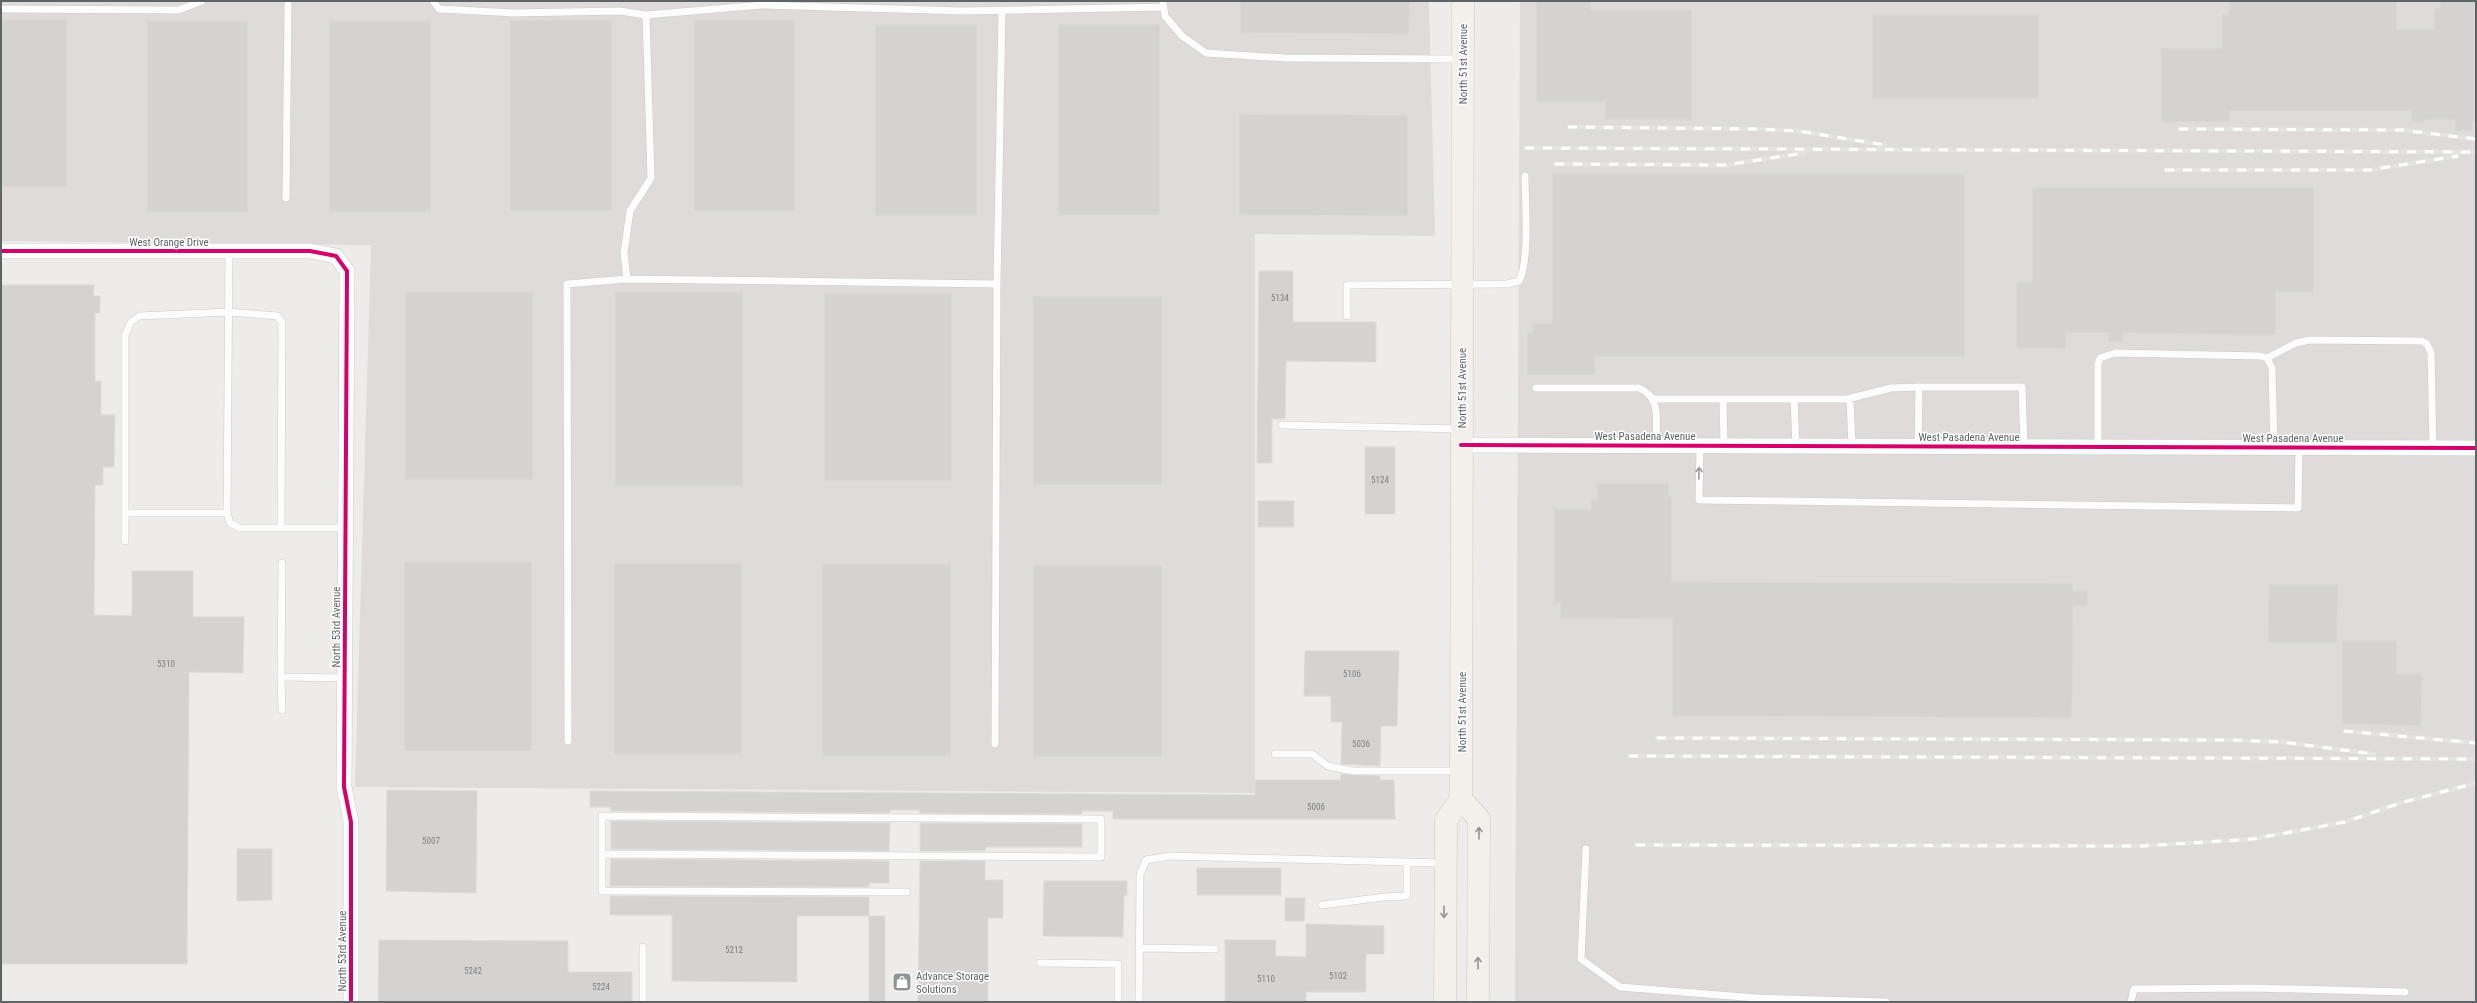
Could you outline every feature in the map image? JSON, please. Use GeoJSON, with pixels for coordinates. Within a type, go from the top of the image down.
{"type":"FeatureCollection","features":[{"type":"Feature","properties":{"kind":"main road","name":"North 51st Avenue"},"geometry":{"type":"LineString","coordinates":[[1462,799],[1461,437],[1464,1]]}},
{"type":"Feature","properties":{"kind":"main road"},"geometry":{"type":"LineString","coordinates":[[1444,1002],[1446,820],[1462,799],[1479,819],[1478,1002]]}},
{"type":"Feature","properties":{"kind":"street","name":"West Orange Drive"},"geometry":{"type":"LineString","coordinates":[[1,251],[310,251],[336,256]]}},
{"type":"Feature","properties":{"kind":"street","name":"North 53rd Avenue"},"geometry":{"type":"LineString","coordinates":[[336,256],[347,272],[344,787],[351,822],[351,1002]]}},
{"type":"Feature","properties":{"kind":"street","name":"West Pasadena Avenue"},"geometry":{"type":"LineString","coordinates":[[1461,437],[1656,445],[2476,448]]}},
{"type":"Feature","properties":{"kind":"lane"},"geometry":{"type":"LineString","coordinates":[[1,9],[179,10],[202,1]]}},
{"type":"Feature","properties":{"kind":"lane"},"geometry":{"type":"LineString","coordinates":[[286,198],[288,1]]}},
{"type":"Feature","properties":{"kind":"lane"},"geometry":{"type":"LineString","coordinates":[[433,1],[439,9],[513,13],[620,11],[646,15],[762,3],[1002,11],[1164,4],[1165,16],[1182,36],[1206,53],[1285,58],[1463,59]]}},
{"type":"Feature","properties":{"kind":"lane"},"geometry":{"type":"LineString","coordinates":[[995,744],[997,284],[1002,11]]}},
{"type":"Feature","properties":{"kind":"lane"},"geometry":{"type":"LineString","coordinates":[[627,279],[624,253],[630,211],[651,178],[646,15]]}},
{"type":"Feature","properties":{"kind":"lane"},"geometry":{"type":"LineString","coordinates":[[1347,316],[1347,285],[1462,285],[1514,283],[1521,277],[1525,248],[1525,176]]}},
{"type":"Feature","properties":{"kind":"lane"},"geometry":{"type":"LineString","coordinates":[[229,251],[227,512],[230,523],[240,528],[346,528]]}},
{"type":"Feature","properties":{"kind":"lane"},"geometry":{"type":"LineString","coordinates":[[568,741],[567,284],[627,279],[997,284]]}},
{"type":"Feature","properties":{"kind":"lane"},"geometry":{"type":"LineString","coordinates":[[125,541],[125,335],[131,322],[139,316],[229,312],[277,316],[282,322],[281,527]]}},
{"type":"Feature","properties":{"kind":"lane"},"geometry":{"type":"LineString","coordinates":[[2098,447],[2098,364],[2100,358],[2106,354],[2260,356],[2267,358],[2296,342],[2310,340],[2422,341],[2426,344],[2431,353],[2433,448]]}},
{"type":"Feature","properties":{"kind":"lane"},"geometry":{"type":"LineString","coordinates":[[2267,358],[2272,368],[2274,447]]}},
{"type":"Feature","properties":{"kind":"lane"},"geometry":{"type":"LineString","coordinates":[[1918,446],[1919,387]]}},
{"type":"Feature","properties":{"kind":"lane"},"geometry":{"type":"LineString","coordinates":[[1654,399],[1850,399],[1891,388],[2022,387],[2024,447]]}},
{"type":"Feature","properties":{"kind":"lane"},"geometry":{"type":"LineString","coordinates":[[1536,388],[1639,388],[1648,391],[1654,399],[1656,412],[1656,445]]}},
{"type":"Feature","properties":{"kind":"lane"},"geometry":{"type":"LineString","coordinates":[[1723,399],[1724,445]]}},
{"type":"Feature","properties":{"kind":"lane"},"geometry":{"type":"LineString","coordinates":[[1794,399],[1796,446]]}},
{"type":"Feature","properties":{"kind":"lane"},"geometry":{"type":"LineString","coordinates":[[1850,399],[1852,446]]}},
{"type":"Feature","properties":{"kind":"lane"},"geometry":{"type":"LineString","coordinates":[[1282,425],[1461,437]]}},
{"type":"Feature","properties":{"kind":"lane"},"geometry":{"type":"LineString","coordinates":[[1700,445],[1699,500],[2298,508],[2299,448]]}},
{"type":"Feature","properties":{"kind":"lane"},"geometry":{"type":"LineString","coordinates":[[125,513],[227,512]]}},
{"type":"Feature","properties":{"kind":"lane"},"geometry":{"type":"LineString","coordinates":[[282,563],[282,710]]}},
{"type":"Feature","properties":{"kind":"lane"},"geometry":{"type":"LineString","coordinates":[[281,677],[344,678]]}},
{"type":"Feature","properties":{"kind":"lane"},"geometry":{"type":"LineString","coordinates":[[1274,754],[1312,754],[1328,766],[1353,771],[1462,771]]}},
{"type":"Feature","properties":{"kind":"lane"},"geometry":{"type":"LineString","coordinates":[[602,854],[1101,857],[1101,819],[602,816],[602,854],[602,891],[907,892]]}},
{"type":"Feature","properties":{"kind":"lane"},"geometry":{"type":"LineString","coordinates":[[1586,848],[1581,959],[1620,987],[1756,998],[1886,1002]]}},
{"type":"Feature","properties":{"kind":"lane"},"geometry":{"type":"LineString","coordinates":[[1139,1002],[1140,874],[1146,860],[1155,857],[1445,863]]}},
{"type":"Feature","properties":{"kind":"lane"},"geometry":{"type":"LineString","coordinates":[[1322,905],[1384,897],[1407,896],[1407,862]]}},
{"type":"Feature","properties":{"kind":"lane"},"geometry":{"type":"LineString","coordinates":[[643,947],[643,1002]]}},
{"type":"Feature","properties":{"kind":"lane"},"geometry":{"type":"LineString","coordinates":[[1140,948],[1215,949]]}},
{"type":"Feature","properties":{"kind":"lane"},"geometry":{"type":"LineString","coordinates":[[1040,963],[1118,964],[1118,1002]]}},
{"type":"Feature","properties":{"kind":"lane"},"geometry":{"type":"LineString","coordinates":[[2131,1002],[2134,989],[2253,988],[2405,992]]}},
{"type":"Feature","properties":{"kind":"shaded area"},"geometry":{"type":"Polygon","coordinates":[[[1,1],[1429,1],[1435,236],[1255,234],[1255,793],[355,787],[371,245],[1,241],[1,1]]]}},
{"type":"Feature","properties":{"kind":"shaded area"},"geometry":{"type":"Polygon","coordinates":[[[1520,1],[2476,1],[2476,1002],[1515,1002],[1520,1]]]}},
{"type":"Feature","properties":{"kind":"building"},"geometry":{"type":"Polygon","coordinates":[[[1240,1],[1410,1],[1409,34],[1240,33],[1240,1]]]}},
{"type":"Feature","properties":{"kind":"building"},"geometry":{"type":"Polygon","coordinates":[[[1536,1],[1591,1],[1591,10],[1692,10],[1692,120],[1605,120],[1605,102],[1536,102],[1536,1]]]}},
{"type":"Feature","properties":{"kind":"building"},"geometry":{"type":"Polygon","coordinates":[[[2229,1],[2397,1],[2397,29],[2434,29],[2434,8],[2440,8],[2440,1],[2475,1],[2475,122],[2473,122],[2473,131],[2455,131],[2455,120],[2425,120],[2425,122],[2411,122],[2411,111],[2230,111],[2230,122],[2161,122],[2161,48],[2222,48],[2222,14],[2229,14],[2229,1]]]}},
{"type":"Feature","properties":{"kind":"building"},"geometry":{"type":"Polygon","coordinates":[[[1872,15],[2039,15],[2039,98],[1872,98],[1872,15]]]}},
{"type":"Feature","properties":{"kind":"building"},"geometry":{"type":"Polygon","coordinates":[[[1,19],[67,19],[67,187],[1,187],[1,19]]]}},
{"type":"Feature","properties":{"kind":"building"},"geometry":{"type":"Polygon","coordinates":[[[510,20],[612,20],[612,211],[510,211],[510,20]]]}},
{"type":"Feature","properties":{"kind":"building"},"geometry":{"type":"Polygon","coordinates":[[[694,20],[795,20],[795,211],[694,211],[694,20]]]}},
{"type":"Feature","properties":{"kind":"building"},"geometry":{"type":"Polygon","coordinates":[[[147,21],[248,21],[248,212],[147,212],[147,21]]]}},
{"type":"Feature","properties":{"kind":"building"},"geometry":{"type":"Polygon","coordinates":[[[329,21],[431,21],[431,212],[329,212],[329,21]]]}},
{"type":"Feature","properties":{"kind":"building"},"geometry":{"type":"Polygon","coordinates":[[[1058,24],[1160,24],[1160,215],[1058,215],[1058,24]]]}},
{"type":"Feature","properties":{"kind":"building"},"geometry":{"type":"Polygon","coordinates":[[[875,25],[977,25],[977,216],[875,216],[875,25]]]}},
{"type":"Feature","properties":{"kind":"building"},"geometry":{"type":"Polygon","coordinates":[[[1239,114],[1408,115],[1408,216],[1239,215],[1239,114]]]}},
{"type":"Feature","properties":{"kind":"building"},"geometry":{"type":"Polygon","coordinates":[[[1552,174],[1965,174],[1965,357],[1595,357],[1595,375],[1527,375],[1527,333],[1533,333],[1533,323],[1552,323],[1552,174]]]}},
{"type":"Feature","properties":{"kind":"building"},"geometry":{"type":"Polygon","coordinates":[[[2314,187],[2314,292],[2276,292],[2276,335],[2123,333],[2123,342],[2108,341],[2108,333],[2066,333],[2066,349],[2016,348],[2016,282],[2032,282],[2032,188],[2314,187]]]}},
{"type":"Feature","properties":{"kind":"building"},"geometry":{"type":"Polygon","coordinates":[[[1259,271],[1293,271],[1293,322],[1376,322],[1376,362],[1286,361],[1285,419],[1272,419],[1272,463],[1257,463],[1259,271]]]}},
{"type":"Feature","properties":{"kind":"building"},"geometry":{"type":"Polygon","coordinates":[[[1,285],[94,285],[93,296],[100,296],[100,313],[95,313],[95,381],[101,381],[101,415],[115,415],[114,467],[103,467],[103,485],[95,485],[94,615],[132,616],[132,571],[193,571],[193,617],[244,617],[243,673],[189,672],[187,964],[1,964],[1,285]]]}},
{"type":"Feature","properties":{"kind":"building"},"geometry":{"type":"Polygon","coordinates":[[[405,292],[533,292],[533,480],[405,480],[405,292]]]}},
{"type":"Feature","properties":{"kind":"building"},"geometry":{"type":"Polygon","coordinates":[[[615,292],[743,292],[743,486],[615,486],[615,292]]]}},
{"type":"Feature","properties":{"kind":"building"},"geometry":{"type":"Polygon","coordinates":[[[824,294],[952,294],[952,481],[824,481],[824,294]]]}},
{"type":"Feature","properties":{"kind":"building"},"geometry":{"type":"Polygon","coordinates":[[[1033,296],[1162,296],[1162,485],[1033,485],[1033,296]]]}},
{"type":"Feature","properties":{"kind":"building"},"geometry":{"type":"Polygon","coordinates":[[[1365,447],[1395,447],[1395,514],[1365,514],[1365,447]]]}},
{"type":"Feature","properties":{"kind":"building"},"geometry":{"type":"Polygon","coordinates":[[[1597,483],[1669,483],[1669,496],[1672,497],[1672,582],[2073,583],[2073,591],[2088,591],[2088,606],[2073,606],[2072,718],[1672,716],[1672,619],[1560,618],[1560,603],[1554,603],[1554,509],[1591,509],[1591,499],[1597,499],[1597,483]]]}},
{"type":"Feature","properties":{"kind":"building"},"geometry":{"type":"Polygon","coordinates":[[[1258,501],[1294,501],[1294,527],[1258,527],[1258,501]]]}},
{"type":"Feature","properties":{"kind":"building"},"geometry":{"type":"Polygon","coordinates":[[[404,562],[532,562],[532,751],[404,751],[404,562]]]}},
{"type":"Feature","properties":{"kind":"building"},"geometry":{"type":"Polygon","coordinates":[[[614,563],[742,563],[742,754],[614,754],[614,563]]]}},
{"type":"Feature","properties":{"kind":"building"},"geometry":{"type":"Polygon","coordinates":[[[822,564],[951,564],[951,756],[822,756],[822,564]]]}},
{"type":"Feature","properties":{"kind":"building"},"geometry":{"type":"Polygon","coordinates":[[[1033,566],[1162,566],[1162,757],[1033,757],[1033,566]]]}},
{"type":"Feature","properties":{"kind":"building"},"geometry":{"type":"Polygon","coordinates":[[[2269,584],[2338,584],[2337,643],[2268,643],[2269,584]]]}},
{"type":"Feature","properties":{"kind":"building"},"geometry":{"type":"Polygon","coordinates":[[[2342,641],[2397,641],[2397,674],[2422,674],[2421,726],[2342,724],[2342,641]]]}},
{"type":"Feature","properties":{"kind":"building"},"geometry":{"type":"Polygon","coordinates":[[[1305,651],[1399,651],[1397,726],[1381,726],[1380,766],[1341,764],[1342,722],[1331,722],[1331,696],[1304,696],[1305,651]]]}},
{"type":"Feature","properties":{"kind":"building"},"geometry":{"type":"Polygon","coordinates":[[[1341,774],[1380,776],[1380,780],[1394,780],[1395,819],[1113,819],[1113,811],[1082,811],[1082,814],[920,813],[920,810],[890,810],[890,813],[611,811],[611,807],[590,807],[590,791],[1255,795],[1255,780],[1341,780],[1341,774]]]}},
{"type":"Feature","properties":{"kind":"building"},"geometry":{"type":"Polygon","coordinates":[[[387,790],[477,791],[476,893],[386,891],[387,790]]]}},
{"type":"Feature","properties":{"kind":"building"},"geometry":{"type":"Polygon","coordinates":[[[611,821],[890,823],[889,851],[611,849],[611,821]]]}},
{"type":"Feature","properties":{"kind":"building"},"geometry":{"type":"Polygon","coordinates":[[[920,823],[1082,824],[1082,847],[986,847],[985,851],[920,851],[920,823]]]}},
{"type":"Feature","properties":{"kind":"building"},"geometry":{"type":"Polygon","coordinates":[[[237,849],[272,849],[272,900],[237,901],[237,849]]]}},
{"type":"Feature","properties":{"kind":"building"},"geometry":{"type":"Polygon","coordinates":[[[611,859],[889,861],[889,883],[869,883],[869,887],[610,886],[611,859]]]}},
{"type":"Feature","properties":{"kind":"building"},"geometry":{"type":"Polygon","coordinates":[[[920,861],[985,861],[985,880],[1003,880],[1003,918],[988,918],[988,1002],[918,1002],[920,861]]]}},
{"type":"Feature","properties":{"kind":"building"},"geometry":{"type":"Polygon","coordinates":[[[1197,868],[1281,868],[1281,895],[1197,895],[1197,868]]]}},
{"type":"Feature","properties":{"kind":"building"},"geometry":{"type":"Polygon","coordinates":[[[1044,881],[1127,881],[1127,895],[1124,895],[1123,937],[1043,936],[1044,881]]]}},
{"type":"Feature","properties":{"kind":"building"},"geometry":{"type":"Polygon","coordinates":[[[610,896],[869,897],[869,916],[797,916],[797,982],[672,981],[672,915],[610,915],[610,896]]]}},
{"type":"Feature","properties":{"kind":"building"},"geometry":{"type":"Polygon","coordinates":[[[1285,898],[1305,898],[1304,921],[1285,921],[1285,898]]]}},
{"type":"Feature","properties":{"kind":"building"},"geometry":{"type":"Polygon","coordinates":[[[869,916],[885,916],[885,1002],[869,1002],[869,916]]]}},
{"type":"Feature","properties":{"kind":"building"},"geometry":{"type":"Polygon","coordinates":[[[1306,924],[1384,926],[1384,954],[1366,954],[1366,992],[1306,992],[1306,1002],[1225,1002],[1225,940],[1276,940],[1275,956],[1306,957],[1306,924]]]}},
{"type":"Feature","properties":{"kind":"building"},"geometry":{"type":"Polygon","coordinates":[[[379,940],[568,941],[568,972],[632,972],[632,1002],[378,1002],[379,940]]]}},
{"type":"Feature","properties":{"kind":"railway"},"geometry":{"type":"LineString","coordinates":[[1568,127],[1758,129],[1798,131],[1885,145]]}},
{"type":"Feature","properties":{"kind":"railway"},"geometry":{"type":"LineString","coordinates":[[2179,129],[2401,130],[2476,139]]}},
{"type":"Feature","properties":{"kind":"railway"},"geometry":{"type":"LineString","coordinates":[[1525,148],[2476,152]]}},
{"type":"Feature","properties":{"kind":"railway"},"geometry":{"type":"LineString","coordinates":[[1555,164],[1725,165],[1804,153]]}},
{"type":"Feature","properties":{"kind":"railway"},"geometry":{"type":"LineString","coordinates":[[2165,170],[2369,170],[2458,156]]}},
{"type":"Feature","properties":{"kind":"railway"},"geometry":{"type":"LineString","coordinates":[[2344,731],[2476,743]]}},
{"type":"Feature","properties":{"kind":"railway"},"geometry":{"type":"LineString","coordinates":[[1657,738],[2230,740],[2282,742],[2374,754]]}},
{"type":"Feature","properties":{"kind":"railway"},"geometry":{"type":"LineString","coordinates":[[1629,756],[2476,759]]}},
{"type":"Feature","properties":{"kind":"railway"},"geometry":{"type":"LineString","coordinates":[[1636,845],[2142,846],[2253,839],[2345,822],[2400,803],[2476,783]]}},
{"type":"Feature","properties":{"kind":"cycle path"},"geometry":{"type":"LineString","coordinates":[[1,251],[310,251],[336,256],[347,271],[344,787],[351,822],[351,1002]]}},
{"type":"Feature","properties":{"kind":"cycle path"},"geometry":{"type":"LineString","coordinates":[[1461,445],[2476,448]]}},
{"type":"Feature","properties":{"kind":"place","name":"Advance Storage Solutions"},"geometry":{"type":"Point","coordinates":[902,982]}}]}
